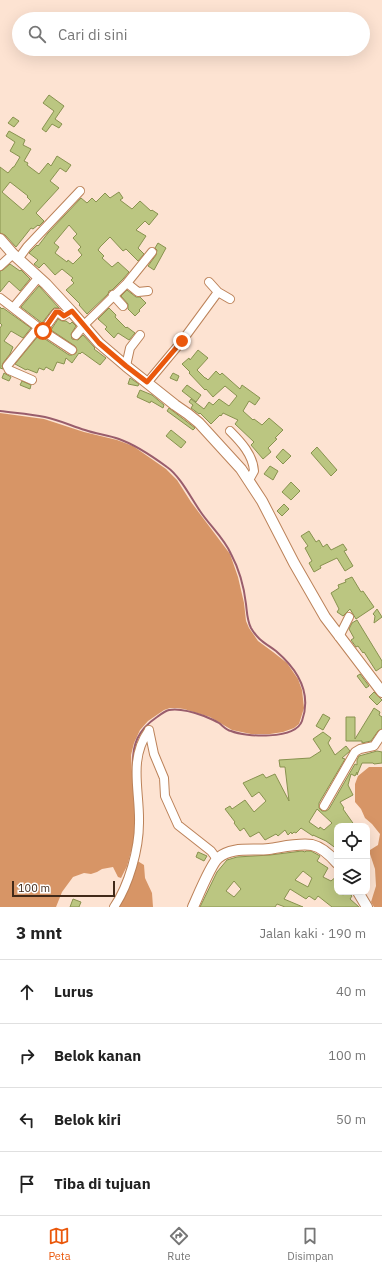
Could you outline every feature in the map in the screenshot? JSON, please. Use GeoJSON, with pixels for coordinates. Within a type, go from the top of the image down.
{"type":"FeatureCollection","features":[{"type":"Feature","properties":{"kind":"street"},"geometry":{"type":"LineString","coordinates":[[0,266],[27,247],[80,190]]}},
{"type":"Feature","properties":{"kind":"street"},"geometry":{"type":"LineString","coordinates":[[0,239],[72,311],[99,343],[199,423],[241,469],[262,501],[294,563],[325,617],[382,692]]}},
{"type":"Feature","properties":{"kind":"street"},"geometry":{"type":"LineString","coordinates":[[76,335],[84,325],[127,283],[152,252]]}},
{"type":"Feature","properties":{"kind":"street"},"geometry":{"type":"LineString","coordinates":[[13,308],[38,278]]}},
{"type":"Feature","properties":{"kind":"street"},"geometry":{"type":"LineString","coordinates":[[209,282],[218,292],[230,300]]}},
{"type":"Feature","properties":{"kind":"street"},"geometry":{"type":"LineString","coordinates":[[127,283],[138,292],[148,291]]}},
{"type":"Feature","properties":{"kind":"street"},"geometry":{"type":"LineString","coordinates":[[147,382],[182,341],[218,292]]}},
{"type":"Feature","properties":{"kind":"street"},"geometry":{"type":"LineString","coordinates":[[114,295],[123,306]]}},
{"type":"Feature","properties":{"kind":"street"},"geometry":{"type":"LineString","coordinates":[[0,298],[72,350]]}},
{"type":"Feature","properties":{"kind":"street"},"geometry":{"type":"LineString","coordinates":[[32,380],[9,370],[7,366],[56,312],[59,312],[64,316],[72,311]]}},
{"type":"Feature","properties":{"kind":"street"},"geometry":{"type":"LineString","coordinates":[[126,366],[130,348],[140,335]]}},
{"type":"Feature","properties":{"kind":"street"},"geometry":{"type":"LineString","coordinates":[[230,431],[243,444],[250,457],[254,471],[249,480]]}},
{"type":"Feature","properties":{"kind":"street"},"geometry":{"type":"LineString","coordinates":[[339,637],[349,617]]}},
{"type":"Feature","properties":{"kind":"street"},"geometry":{"type":"LineString","coordinates":[[114,907],[132,868],[139,838],[140,820],[136,769],[137,758],[141,745],[149,730],[154,754],[164,778],[165,796],[178,825],[211,852],[217,859]]}},
{"type":"Feature","properties":{"kind":"street"},"geometry":{"type":"LineString","coordinates":[[324,806],[355,752],[360,749],[374,746],[382,734]]}},
{"type":"Feature","properties":{"kind":"street"},"geometry":{"type":"LineString","coordinates":[[193,907],[206,878],[217,859],[224,854],[236,851],[267,849],[289,845],[307,845],[317,847],[334,860]]}},
{"type":"Feature","properties":{"kind":"street"},"geometry":{"type":"LineString","coordinates":[[360,895],[367,907]]}},
{"type":"Feature","properties":{"kind":"shaded area"},"geometry":{"type":"Polygon","coordinates":[[[0,413],[44,419],[84,432],[117,440],[133,446],[166,469],[177,480],[191,502],[230,554],[238,577],[244,603],[246,621],[249,628],[258,641],[287,663],[298,679],[302,690],[304,708],[299,724],[294,728],[283,732],[251,734],[232,730],[210,717],[177,708],[164,710],[148,721],[140,730],[134,743],[131,755],[135,837],[127,866],[121,878],[118,877],[113,867],[102,869],[91,874],[84,873],[73,877],[62,892],[56,907],[0,907],[0,413]]]}},
{"type":"Feature","properties":{"kind":"shaded area"},"geometry":{"type":"Polygon","coordinates":[[[369,767],[382,767],[382,907],[374,907],[371,902],[376,886],[375,869],[370,850],[378,845],[380,834],[365,818],[361,809],[355,802],[355,784],[358,776],[369,767]]]}},
{"type":"Feature","properties":{"kind":"shaded area"},"geometry":{"type":"Polygon","coordinates":[[[136,860],[144,865],[145,878],[152,893],[153,907],[115,907],[136,860]]]}},
{"type":"Feature","properties":{"kind":"building"},"geometry":{"type":"Polygon","coordinates":[[[49,95],[64,106],[55,119],[62,124],[59,128],[52,124],[46,132],[42,129],[54,111],[43,103],[49,95]]]}},
{"type":"Feature","properties":{"kind":"building"},"geometry":{"type":"Polygon","coordinates":[[[13,117],[19,121],[14,127],[8,123],[13,117]]]}},
{"type":"Feature","properties":{"kind":"building"},"geometry":{"type":"Polygon","coordinates":[[[9,131],[25,140],[23,145],[31,149],[24,161],[39,174],[48,163],[51,166],[57,156],[71,165],[66,172],[60,168],[50,181],[59,188],[36,213],[44,221],[39,226],[38,225],[33,229],[31,228],[16,247],[5,235],[0,233],[0,167],[8,173],[20,157],[10,151],[15,142],[6,136],[9,131]],[[10,182],[2,192],[23,210],[31,201],[27,197],[28,196],[10,182]]]}},
{"type":"Feature","properties":{"kind":"building"},"geometry":{"type":"Polygon","coordinates":[[[119,192],[123,198],[120,200],[132,209],[140,201],[151,211],[152,210],[158,214],[149,225],[145,221],[136,230],[146,236],[138,248],[144,254],[138,261],[126,249],[123,251],[110,237],[100,247],[98,250],[104,256],[102,258],[112,267],[118,262],[129,272],[87,314],[79,305],[80,304],[66,290],[74,283],[71,280],[73,278],[62,269],[55,275],[44,263],[39,268],[34,264],[38,260],[29,253],[37,245],[38,246],[48,233],[81,198],[87,203],[92,198],[96,202],[105,193],[110,198],[119,192]],[[69,225],[54,243],[59,247],[55,253],[67,262],[68,260],[73,264],[82,255],[78,250],[81,247],[73,238],[77,234],[69,225]]]}},
{"type":"Feature","properties":{"kind":"building"},"geometry":{"type":"Polygon","coordinates":[[[158,243],[166,248],[154,270],[148,266],[156,255],[157,250],[155,248],[158,243]]]}},
{"type":"Feature","properties":{"kind":"building"},"geometry":{"type":"Polygon","coordinates":[[[10,264],[20,271],[21,270],[30,279],[20,291],[9,281],[0,292],[0,271],[10,264]]]}},
{"type":"Feature","properties":{"kind":"building"},"geometry":{"type":"Polygon","coordinates":[[[39,286],[59,308],[54,308],[42,323],[21,307],[39,286]]]}},
{"type":"Feature","properties":{"kind":"building"},"geometry":{"type":"Polygon","coordinates":[[[127,290],[136,297],[140,297],[146,303],[135,316],[128,309],[128,304],[121,296],[127,290]]]}},
{"type":"Feature","properties":{"kind":"building"},"geometry":{"type":"Polygon","coordinates":[[[0,307],[31,328],[23,338],[11,331],[4,341],[13,347],[3,363],[3,369],[0,368],[0,328],[2,325],[0,323],[0,307]]]}},
{"type":"Feature","properties":{"kind":"building"},"geometry":{"type":"Polygon","coordinates":[[[109,308],[116,315],[115,317],[126,328],[127,327],[135,333],[129,340],[118,333],[114,338],[105,329],[107,327],[98,319],[109,308]]]}},
{"type":"Feature","properties":{"kind":"building"},"geometry":{"type":"Polygon","coordinates":[[[58,319],[66,321],[70,324],[72,322],[76,326],[71,334],[72,339],[78,340],[83,335],[95,348],[94,349],[106,358],[100,365],[82,352],[80,354],[79,353],[72,363],[66,358],[64,364],[57,362],[53,371],[46,367],[44,370],[39,368],[37,373],[27,369],[26,370],[15,364],[39,335],[69,355],[76,353],[77,350],[75,346],[51,330],[58,319]]]}},
{"type":"Feature","properties":{"kind":"building"},"geometry":{"type":"Polygon","coordinates":[[[198,350],[208,358],[197,370],[205,378],[208,380],[216,371],[220,375],[222,373],[240,389],[242,385],[260,398],[255,405],[249,401],[243,411],[253,420],[254,419],[262,425],[269,418],[283,430],[268,448],[271,452],[263,459],[251,445],[254,442],[235,424],[238,420],[223,413],[211,424],[200,413],[199,414],[191,408],[193,405],[189,402],[191,399],[204,409],[209,402],[213,405],[219,399],[229,406],[237,396],[225,386],[213,397],[189,373],[190,372],[182,364],[189,358],[190,360],[198,350]]]}},
{"type":"Feature","properties":{"kind":"building"},"geometry":{"type":"Polygon","coordinates":[[[4,373],[11,377],[9,381],[2,378],[4,373]]]}},
{"type":"Feature","properties":{"kind":"building"},"geometry":{"type":"Polygon","coordinates":[[[173,373],[179,376],[177,381],[170,378],[173,373]]]}},
{"type":"Feature","properties":{"kind":"building"},"geometry":{"type":"Polygon","coordinates":[[[130,378],[139,384],[138,386],[128,384],[130,378]]]}},
{"type":"Feature","properties":{"kind":"building"},"geometry":{"type":"Polygon","coordinates":[[[22,381],[31,385],[30,389],[20,385],[22,381]]]}},
{"type":"Feature","properties":{"kind":"building"},"geometry":{"type":"Polygon","coordinates":[[[187,385],[201,395],[196,402],[182,391],[187,385]]]}},
{"type":"Feature","properties":{"kind":"building"},"geometry":{"type":"Polygon","coordinates":[[[140,390],[152,395],[164,405],[163,408],[151,401],[150,403],[137,397],[140,390]]]}},
{"type":"Feature","properties":{"kind":"building"},"geometry":{"type":"Polygon","coordinates":[[[169,408],[195,428],[193,430],[167,411],[169,408]]]}},
{"type":"Feature","properties":{"kind":"building"},"geometry":{"type":"Polygon","coordinates":[[[171,430],[186,442],[181,448],[166,436],[171,430]]]}},
{"type":"Feature","properties":{"kind":"building"},"geometry":{"type":"Polygon","coordinates":[[[317,447],[337,470],[331,476],[311,453],[317,447]]]}},
{"type":"Feature","properties":{"kind":"building"},"geometry":{"type":"Polygon","coordinates":[[[283,449],[291,456],[283,464],[276,457],[283,449]]]}},
{"type":"Feature","properties":{"kind":"building"},"geometry":{"type":"Polygon","coordinates":[[[270,466],[278,471],[273,480],[264,474],[270,466]]]}},
{"type":"Feature","properties":{"kind":"building"},"geometry":{"type":"Polygon","coordinates":[[[291,482],[300,491],[291,500],[282,492],[291,482]]]}},
{"type":"Feature","properties":{"kind":"building"},"geometry":{"type":"Polygon","coordinates":[[[284,504],[289,509],[282,516],[277,511],[284,504]]]}},
{"type":"Feature","properties":{"kind":"building"},"geometry":{"type":"Polygon","coordinates":[[[309,531],[316,542],[319,540],[323,547],[327,544],[331,550],[343,544],[347,550],[344,551],[353,566],[345,571],[337,558],[320,566],[321,568],[314,572],[309,563],[312,561],[305,548],[308,546],[301,536],[309,531]]]}},
{"type":"Feature","properties":{"kind":"building"},"geometry":{"type":"Polygon","coordinates":[[[352,577],[361,592],[363,591],[374,607],[356,619],[350,609],[343,616],[337,612],[339,609],[331,593],[339,588],[338,585],[346,582],[345,580],[352,577]]]}},
{"type":"Feature","properties":{"kind":"building"},"geometry":{"type":"Polygon","coordinates":[[[377,609],[382,617],[374,623],[375,616],[373,614],[377,609]]]}},
{"type":"Feature","properties":{"kind":"building"},"geometry":{"type":"Polygon","coordinates":[[[357,620],[382,661],[382,667],[376,671],[364,652],[363,653],[358,646],[356,647],[351,640],[354,638],[349,629],[352,623],[357,620]]]}},
{"type":"Feature","properties":{"kind":"building"},"geometry":{"type":"Polygon","coordinates":[[[360,674],[369,686],[366,688],[357,676],[360,674]]]}},
{"type":"Feature","properties":{"kind":"building"},"geometry":{"type":"Polygon","coordinates":[[[374,692],[382,700],[377,705],[369,697],[374,692]]]}},
{"type":"Feature","properties":{"kind":"building"},"geometry":{"type":"Polygon","coordinates":[[[374,708],[380,712],[379,715],[382,717],[382,729],[378,731],[371,741],[362,743],[362,741],[346,741],[346,717],[355,717],[355,739],[374,708]]]}},
{"type":"Feature","properties":{"kind":"building"},"geometry":{"type":"Polygon","coordinates":[[[323,714],[330,718],[323,730],[316,726],[323,714]]]}},
{"type":"Feature","properties":{"kind":"building"},"geometry":{"type":"Polygon","coordinates":[[[323,732],[331,738],[328,743],[335,755],[346,746],[350,751],[342,758],[345,759],[319,803],[319,808],[322,811],[329,809],[355,764],[357,765],[359,756],[377,751],[382,752],[382,763],[362,763],[357,775],[357,772],[355,776],[351,774],[348,785],[353,795],[340,802],[353,823],[334,823],[334,847],[301,828],[296,833],[294,832],[292,834],[291,832],[288,835],[285,830],[278,836],[276,834],[265,840],[259,832],[250,837],[244,828],[240,831],[225,809],[230,806],[232,809],[245,800],[254,812],[266,801],[259,792],[252,797],[243,783],[263,774],[266,778],[275,774],[289,801],[285,767],[280,767],[279,760],[310,758],[321,751],[313,739],[323,732]],[[317,809],[309,822],[319,829],[320,827],[324,830],[332,823],[317,809]]]}},
{"type":"Feature","properties":{"kind":"building"},"geometry":{"type":"Polygon","coordinates":[[[311,851],[320,856],[317,861],[328,868],[323,877],[331,881],[334,878],[334,895],[351,895],[352,896],[350,899],[359,907],[332,907],[318,896],[315,900],[309,896],[306,899],[290,889],[284,899],[303,907],[285,907],[277,904],[275,907],[200,907],[217,872],[227,860],[237,857],[311,851]],[[303,871],[295,880],[308,887],[312,878],[303,871]],[[234,881],[226,891],[234,897],[241,889],[234,881]]]}},
{"type":"Feature","properties":{"kind":"building"},"geometry":{"type":"Polygon","coordinates":[[[198,852],[207,856],[204,861],[196,857],[198,852]]]}},
{"type":"Feature","properties":{"kind":"building"},"geometry":{"type":"Polygon","coordinates":[[[73,899],[81,902],[79,907],[70,907],[73,899]]]}},
{"type":"Feature","properties":{"kind":"waterway"},"geometry":{"type":"LineString","coordinates":[[0,411],[45,417],[89,431],[111,436],[132,444],[172,471],[181,481],[200,511],[228,548],[241,578],[251,628],[259,638],[284,658],[301,682],[304,691],[305,711],[302,721],[298,727],[280,734],[247,735],[228,730],[210,718],[182,710],[169,710],[150,722],[141,732],[135,744],[133,767]]}},
{"type":"Feature","properties":{"kind":"route"},"geometry":{"type":"LineString","coordinates":[[43,331],[56,312],[59,312],[64,316],[72,311],[99,343],[114,357],[147,382],[182,341]]}}]}
